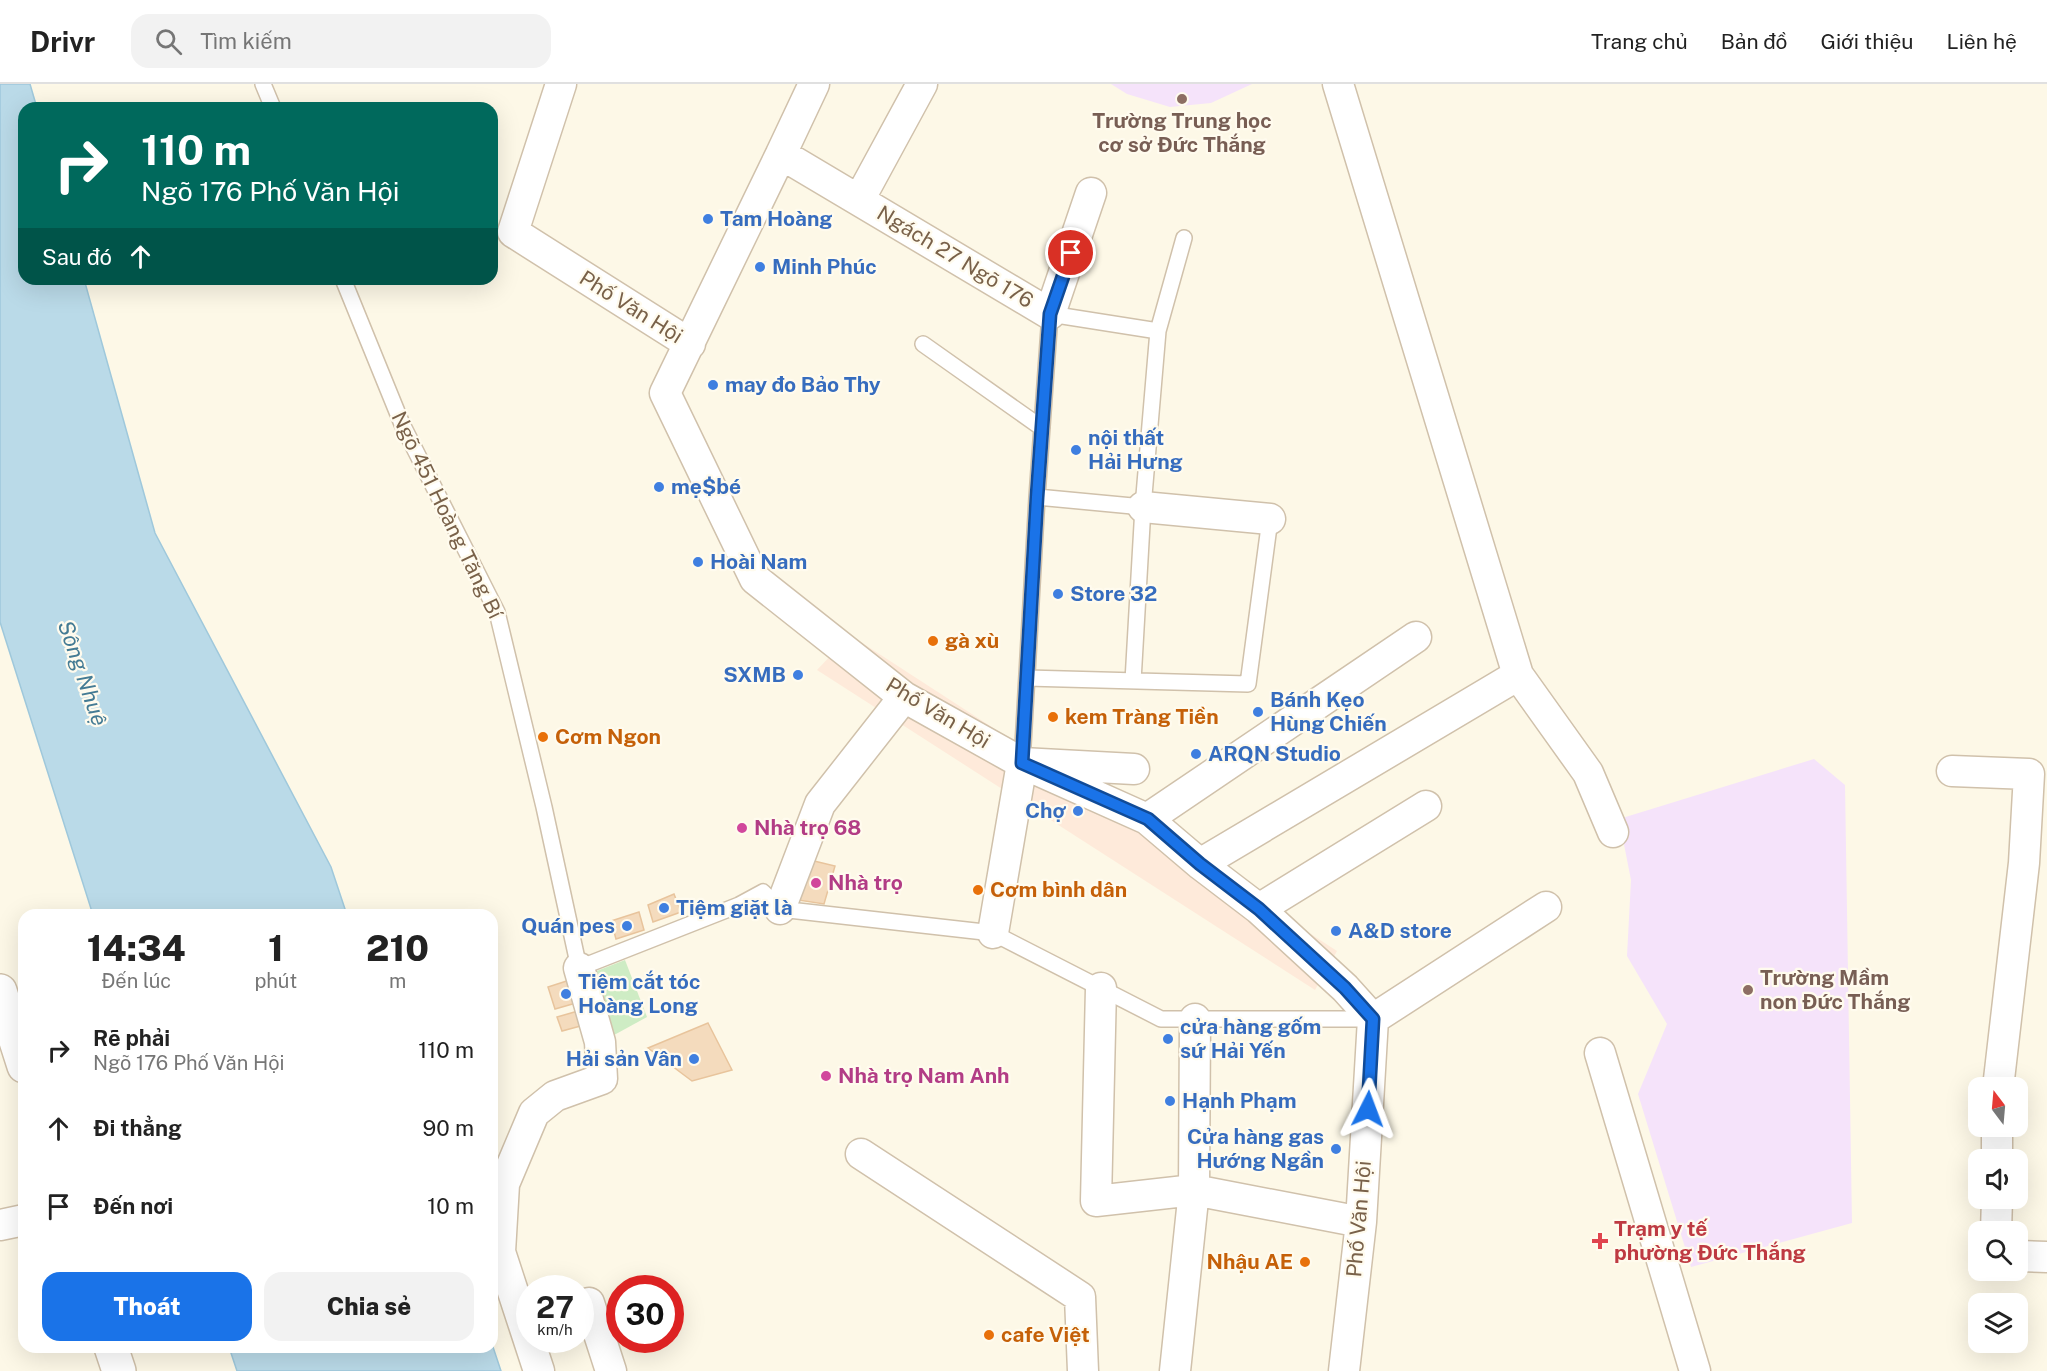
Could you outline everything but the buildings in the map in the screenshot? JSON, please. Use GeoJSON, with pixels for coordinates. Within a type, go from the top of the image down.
{"type":"FeatureCollection","features":[{"type":"Feature","properties":{"kind":"street","name":"Phố Văn Hội"},"geometry":{"type":"LineString","coordinates":[[561,84],[513,232],[690,344],[665,393],[755,579],[904,697],[1022,763],[1148,819],[1200,864],[1259,909],[1345,988],[1373,1019],[1361,1222],[1344,1371]]}},
{"type":"Feature","properties":{"kind":"street"},"geometry":{"type":"LineString","coordinates":[[690,344],[814,84]]}},
{"type":"Feature","properties":{"kind":"street"},"geometry":{"type":"LineString","coordinates":[[859,200],[922,84]]}},
{"type":"Feature","properties":{"kind":"street"},"geometry":{"type":"LineString","coordinates":[[1338,84],[1518,675],[1588,773],[1613,832]]}},
{"type":"Feature","properties":{"kind":"street","name":"Ngách 27 Ngõ 176"},"geometry":{"type":"LineString","coordinates":[[781,154],[1050,314]]}},
{"type":"Feature","properties":{"kind":"street"},"geometry":{"type":"LineString","coordinates":[[1050,314],[1091,193]]}},
{"type":"Feature","properties":{"kind":"street"},"geometry":{"type":"LineString","coordinates":[[1143,507],[1270,519]]}},
{"type":"Feature","properties":{"kind":"street"},"geometry":{"type":"LineString","coordinates":[[1148,819],[1416,637]]}},
{"type":"Feature","properties":{"kind":"street"},"geometry":{"type":"LineString","coordinates":[[1200,864],[1518,675]]}},
{"type":"Feature","properties":{"kind":"street"},"geometry":{"type":"LineString","coordinates":[[780,909],[820,804],[904,697]]}},
{"type":"Feature","properties":{"kind":"street"},"geometry":{"type":"LineString","coordinates":[[993,933],[1022,763],[1134,769]]}},
{"type":"Feature","properties":{"kind":"street"},"geometry":{"type":"LineString","coordinates":[[1952,771],[2029,774],[2035,869],[2000,1077]]}},
{"type":"Feature","properties":{"kind":"street"},"geometry":{"type":"LineString","coordinates":[[1259,909],[1426,806]]}},
{"type":"Feature","properties":{"kind":"street"},"geometry":{"type":"LineString","coordinates":[[1373,1019],[1546,907]]}},
{"type":"Feature","properties":{"kind":"street"},"geometry":{"type":"LineString","coordinates":[[539,1371],[500,1252],[504,1184],[534,1113],[555,1096],[603,1079],[600,1042],[579,968]]}},
{"type":"Feature","properties":{"kind":"street"},"geometry":{"type":"LineString","coordinates":[[1101,988],[1096,1201],[1194,1190],[1361,1222]]}},
{"type":"Feature","properties":{"kind":"street"},"geometry":{"type":"LineString","coordinates":[[0,991],[18,1047]]}},
{"type":"Feature","properties":{"kind":"street"},"geometry":{"type":"LineString","coordinates":[[1175,1371],[1194,1190],[1195,1019]]}},
{"type":"Feature","properties":{"kind":"street"},"geometry":{"type":"LineString","coordinates":[[1600,1053],[1695,1371]]}},
{"type":"Feature","properties":{"kind":"street"},"geometry":{"type":"LineString","coordinates":[[861,1154],[1080,1297],[1083,1371]]}},
{"type":"Feature","properties":{"kind":"street"},"geometry":{"type":"LineString","coordinates":[[0,1225],[18,1221]]}},
{"type":"Feature","properties":{"kind":"street"},"geometry":{"type":"LineString","coordinates":[[2028,1256],[2047,1257]]}},
{"type":"Feature","properties":{"kind":"street"},"geometry":{"type":"LineString","coordinates":[[594,1318],[611,1371]]}},
{"type":"Feature","properties":{"kind":"street"},"geometry":{"type":"LineString","coordinates":[[113,1353],[119,1371]]}},
{"type":"Feature","properties":{"kind":"lane"},"geometry":{"type":"LineString","coordinates":[[263,84],[270,102]]}},
{"type":"Feature","properties":{"kind":"lane"},"geometry":{"type":"LineString","coordinates":[[1133,681],[1143,507],[1158,331],[1184,238]]}},
{"type":"Feature","properties":{"kind":"lane","name":"Ngõ 451 Hoàng Tăng Bí"},"geometry":{"type":"LineString","coordinates":[[345,285],[402,424],[496,612],[544,807],[579,968]]}},
{"type":"Feature","properties":{"kind":"lane"},"geometry":{"type":"LineString","coordinates":[[1022,763],[1050,314],[1158,331]]}},
{"type":"Feature","properties":{"kind":"lane"},"geometry":{"type":"LineString","coordinates":[[923,344],[1042,428]]}},
{"type":"Feature","properties":{"kind":"lane"},"geometry":{"type":"LineString","coordinates":[[1037,497],[1143,507]]}},
{"type":"Feature","properties":{"kind":"lane"},"geometry":{"type":"LineString","coordinates":[[1028,678],[1248,684],[1270,519]]}},
{"type":"Feature","properties":{"kind":"lane"},"geometry":{"type":"LineString","coordinates":[[579,968],[739,905],[763,892],[780,909],[993,933],[1161,1019],[1373,1019]]}},
{"type":"Feature","properties":{"kind":"shaded area","name":"Trường Trung học cơ sở Đức Thắng"},"geometry":{"type":"Polygon","coordinates":[[[1111,84],[1252,84],[1211,103],[1170,107],[1127,94],[1111,84]]]}},
{"type":"Feature","properties":{"kind":"shaded area","name":"Chợ"},"geometry":{"type":"Polygon","coordinates":[[[850,635],[1337,951],[1315,990],[817,670],[850,635]]]}},
{"type":"Feature","properties":{"kind":"shaded area","name":"Trường Mầm non Đức Thắng"},"geometry":{"type":"Polygon","coordinates":[[[1814,759],[1845,785],[1852,1223],[1691,1267],[1638,1094],[1667,1024],[1627,956],[1631,880],[1619,819],[1814,759]]]}},
{"type":"Feature","properties":{"kind":"green space"},"geometry":{"type":"Polygon","coordinates":[[[625,960],[647,1017],[605,1040],[589,974],[625,960]]]}},
{"type":"Feature","properties":{"kind":"water","name":"Sông Nhuệ"},"geometry":{"type":"Polygon","coordinates":[[[0,84],[30,84],[35,102],[18,102],[18,285],[86,285],[155,533],[331,867],[345,909],[91,909],[0,622],[0,84]]]}},
{"type":"Feature","properties":{"kind":"water"},"geometry":{"type":"Polygon","coordinates":[[[231,1353],[495,1353],[501,1371],[237,1371],[231,1353]]]}},
{"type":"Feature","properties":{"kind":"place","name":"Trường Trung học cơ sở Đức Thắng"},"geometry":{"type":"Point","coordinates":[1182,99]}},
{"type":"Feature","properties":{"kind":"place","name":"Tam Hoàng"},"geometry":{"type":"Point","coordinates":[708,219]}},
{"type":"Feature","properties":{"kind":"place","name":"Minh Phúc"},"geometry":{"type":"Point","coordinates":[760,267]}},
{"type":"Feature","properties":{"kind":"place","name":"may đo Bảo Thy"},"geometry":{"type":"Point","coordinates":[713,385]}},
{"type":"Feature","properties":{"kind":"place","name":"nội thất Hải Hưng"},"geometry":{"type":"Point","coordinates":[1076,450]}},
{"type":"Feature","properties":{"kind":"place","name":"mẹ$bé"},"geometry":{"type":"Point","coordinates":[659,487]}},
{"type":"Feature","properties":{"kind":"place","name":"Hoài Nam"},"geometry":{"type":"Point","coordinates":[698,562]}},
{"type":"Feature","properties":{"kind":"place","name":"Store 32"},"geometry":{"type":"Point","coordinates":[1058,594]}},
{"type":"Feature","properties":{"kind":"place","name":"gà xù"},"geometry":{"type":"Point","coordinates":[933,641]}},
{"type":"Feature","properties":{"kind":"place","name":"SXMB"},"geometry":{"type":"Point","coordinates":[798,675]}},
{"type":"Feature","properties":{"kind":"place","name":"Bánh Kẹo Hùng Chiến"},"geometry":{"type":"Point","coordinates":[1258,712]}},
{"type":"Feature","properties":{"kind":"place","name":"kem Tràng Tiền"},"geometry":{"type":"Point","coordinates":[1053,717]}},
{"type":"Feature","properties":{"kind":"place","name":"Cơm Ngon"},"geometry":{"type":"Point","coordinates":[543,737]}},
{"type":"Feature","properties":{"kind":"place","name":"ARQN Studio"},"geometry":{"type":"Point","coordinates":[1196,754]}},
{"type":"Feature","properties":{"kind":"place","name":"Chợ"},"geometry":{"type":"Point","coordinates":[1078,811]}},
{"type":"Feature","properties":{"kind":"place","name":"Nhà trọ 68"},"geometry":{"type":"Point","coordinates":[742,828]}},
{"type":"Feature","properties":{"kind":"place","name":"Nhà trọ"},"geometry":{"type":"Point","coordinates":[816,883]}},
{"type":"Feature","properties":{"kind":"place","name":"Cơm bình dân"},"geometry":{"type":"Point","coordinates":[978,890]}},
{"type":"Feature","properties":{"kind":"place","name":"Tiệm giặt là"},"geometry":{"type":"Point","coordinates":[664,908]}},
{"type":"Feature","properties":{"kind":"place","name":"Quán pes"},"geometry":{"type":"Point","coordinates":[627,926]}},
{"type":"Feature","properties":{"kind":"place","name":"A&D store"},"geometry":{"type":"Point","coordinates":[1336,931]}},
{"type":"Feature","properties":{"kind":"place","name":"Trường Mầm non Đức Thắng"},"geometry":{"type":"Point","coordinates":[1748,990]}},
{"type":"Feature","properties":{"kind":"place","name":"Tiệm cắt tóc Hoàng Long"},"geometry":{"type":"Point","coordinates":[566,994]}},
{"type":"Feature","properties":{"kind":"place","name":"cửa hàng gốm sứ Hải Yến"},"geometry":{"type":"Point","coordinates":[1168,1039]}},
{"type":"Feature","properties":{"kind":"place","name":"Hải sản Vân"},"geometry":{"type":"Point","coordinates":[694,1059]}},
{"type":"Feature","properties":{"kind":"place","name":"Nhà trọ Nam Anh"},"geometry":{"type":"Point","coordinates":[826,1076]}},
{"type":"Feature","properties":{"kind":"place","name":"Hạnh Phạm"},"geometry":{"type":"Point","coordinates":[1170,1101]}},
{"type":"Feature","properties":{"kind":"place","name":"Cửa hàng gas Hướng Ngần"},"geometry":{"type":"Point","coordinates":[1336,1149]}},
{"type":"Feature","properties":{"kind":"place","name":"Trạm y tế phường Đức Thắng"},"geometry":{"type":"Point","coordinates":[1600,1241]}},
{"type":"Feature","properties":{"kind":"place","name":"Nhậu AE"},"geometry":{"type":"Point","coordinates":[1305,1262]}},
{"type":"Feature","properties":{"kind":"place","name":"cafe Việt"},"geometry":{"type":"Point","coordinates":[989,1335]}},
{"type":"Feature","properties":{"kind":"route"},"geometry":{"type":"LineString","coordinates":[[1071,253],[1050,314],[1022,763],[1148,819],[1200,864],[1259,909],[1345,988],[1373,1019],[1368,1109]]}}]}
